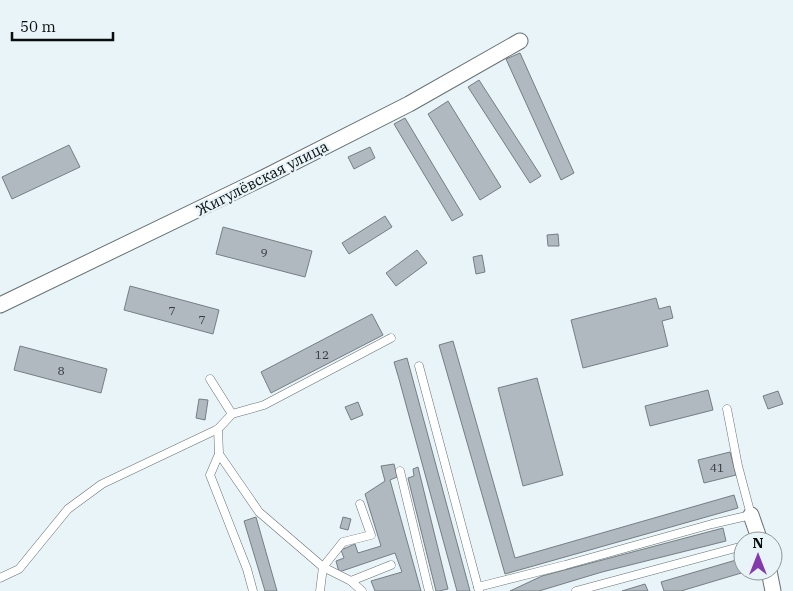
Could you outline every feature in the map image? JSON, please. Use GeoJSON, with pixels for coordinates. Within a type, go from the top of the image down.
{"type":"FeatureCollection","features":[{"type":"Feature","properties":{"kind":"street","name":"Жигулёвская улица"},"geometry":{"type":"LineString","coordinates":[[0,305],[265,177],[409,104],[520,41]]}},
{"type":"Feature","properties":{"kind":"street"},"geometry":{"type":"LineString","coordinates":[[751,514],[757,531]]}},
{"type":"Feature","properties":{"kind":"lane"},"geometry":{"type":"LineString","coordinates":[[0,578],[19,569],[68,509],[102,484],[218,428],[232,414],[264,405],[391,338]]}},
{"type":"Feature","properties":{"kind":"lane"},"geometry":{"type":"LineString","coordinates":[[419,366],[479,589],[751,514],[738,466],[727,409]]}},
{"type":"Feature","properties":{"kind":"lane"},"geometry":{"type":"LineString","coordinates":[[210,379],[232,414]]}},
{"type":"Feature","properties":{"kind":"lane"},"geometry":{"type":"LineString","coordinates":[[218,428],[219,454],[210,474],[247,569],[253,591]]}},
{"type":"Feature","properties":{"kind":"lane"},"geometry":{"type":"LineString","coordinates":[[219,454],[259,512],[323,567],[351,581],[362,591]]}},
{"type":"Feature","properties":{"kind":"lane"},"geometry":{"type":"LineString","coordinates":[[400,471],[429,591]]}},
{"type":"Feature","properties":{"kind":"lane"},"geometry":{"type":"LineString","coordinates":[[320,591],[323,567],[343,542],[371,535],[360,504]]}},
{"type":"Feature","properties":{"kind":"lane"},"geometry":{"type":"LineString","coordinates":[[576,591],[733,549]]}},
{"type":"Feature","properties":{"kind":"lane"},"geometry":{"type":"LineString","coordinates":[[351,581],[390,565]]}},
{"type":"Feature","properties":{"kind":"building"},"geometry":{"type":"Polygon","coordinates":[[[520,53],[574,173],[561,180],[506,59],[520,53]]]}},
{"type":"Feature","properties":{"kind":"building"},"geometry":{"type":"Polygon","coordinates":[[[479,80],[541,176],[530,183],[468,87],[479,80]]]}},
{"type":"Feature","properties":{"kind":"building"},"geometry":{"type":"Polygon","coordinates":[[[448,101],[501,187],[480,200],[428,114],[448,101]]]}},
{"type":"Feature","properties":{"kind":"building"},"geometry":{"type":"Polygon","coordinates":[[[405,118],[463,215],[452,221],[394,124],[405,118]]]}},
{"type":"Feature","properties":{"kind":"building"},"geometry":{"type":"Polygon","coordinates":[[[69,145],[80,167],[12,199],[2,177],[69,145]]]}},
{"type":"Feature","properties":{"kind":"building"},"geometry":{"type":"Polygon","coordinates":[[[370,147],[375,158],[354,169],[348,157],[370,147]]]}},
{"type":"Feature","properties":{"kind":"building"},"geometry":{"type":"Polygon","coordinates":[[[385,216],[392,227],[349,254],[342,243],[385,216]]]}},
{"type":"Feature","properties":{"kind":"building"},"geometry":{"type":"Polygon","coordinates":[[[223,227],[312,251],[305,277],[216,254],[223,227]]]}},
{"type":"Feature","properties":{"kind":"building"},"geometry":{"type":"Polygon","coordinates":[[[558,234],[559,246],[548,246],[547,235],[558,234]]]}},
{"type":"Feature","properties":{"kind":"building"},"geometry":{"type":"Polygon","coordinates":[[[417,250],[427,263],[396,286],[386,273],[417,250]]]}},
{"type":"Feature","properties":{"kind":"building"},"geometry":{"type":"Polygon","coordinates":[[[482,255],[485,272],[476,274],[473,257],[482,255]]]}},
{"type":"Feature","properties":{"kind":"building"},"geometry":{"type":"Polygon","coordinates":[[[130,286],[219,310],[213,334],[124,310],[130,286]]]}},
{"type":"Feature","properties":{"kind":"building"},"geometry":{"type":"Polygon","coordinates":[[[656,298],[659,309],[670,306],[673,318],[662,321],[668,346],[583,368],[571,320],[656,298]]]}},
{"type":"Feature","properties":{"kind":"building"},"geometry":{"type":"Polygon","coordinates":[[[372,314],[383,335],[271,393],[261,372],[372,314]]]}},
{"type":"Feature","properties":{"kind":"building"},"geometry":{"type":"Polygon","coordinates":[[[453,341],[515,558],[734,495],[738,508],[505,574],[439,345],[453,341]]]}},
{"type":"Feature","properties":{"kind":"building"},"geometry":{"type":"Polygon","coordinates":[[[20,346],[107,369],[101,393],[14,370],[20,346]]]}},
{"type":"Feature","properties":{"kind":"building"},"geometry":{"type":"Polygon","coordinates":[[[407,358],[470,591],[457,591],[394,362],[407,358]]]}},
{"type":"Feature","properties":{"kind":"building"},"geometry":{"type":"Polygon","coordinates":[[[537,378],[563,475],[523,486],[498,388],[537,378]]]}},
{"type":"Feature","properties":{"kind":"building"},"geometry":{"type":"Polygon","coordinates":[[[708,390],[713,410],[650,426],[645,406],[708,390]]]}},
{"type":"Feature","properties":{"kind":"building"},"geometry":{"type":"Polygon","coordinates":[[[778,391],[783,404],[768,409],[763,396],[778,391]]]}},
{"type":"Feature","properties":{"kind":"building"},"geometry":{"type":"Polygon","coordinates":[[[199,399],[208,400],[205,420],[196,418],[199,399]]]}},
{"type":"Feature","properties":{"kind":"building"},"geometry":{"type":"Polygon","coordinates":[[[358,402],[363,415],[351,420],[345,407],[358,402]]]}},
{"type":"Feature","properties":{"kind":"building"},"geometry":{"type":"Polygon","coordinates":[[[730,452],[736,475],[704,483],[698,460],[730,452]]]}},
{"type":"Feature","properties":{"kind":"building"},"geometry":{"type":"Polygon","coordinates":[[[394,464],[397,477],[390,480],[421,591],[375,591],[371,581],[402,572],[395,553],[339,572],[336,561],[344,558],[341,550],[355,544],[358,553],[381,546],[365,494],[385,481],[381,466],[394,464]]]}},
{"type":"Feature","properties":{"kind":"building"},"geometry":{"type":"Polygon","coordinates":[[[418,467],[448,589],[439,591],[436,591],[408,478],[414,476],[413,469],[418,467]]]}},
{"type":"Feature","properties":{"kind":"building"},"geometry":{"type":"Polygon","coordinates":[[[256,517],[277,591],[265,591],[244,521],[256,517]]]}},
{"type":"Feature","properties":{"kind":"building"},"geometry":{"type":"Polygon","coordinates":[[[343,517],[351,519],[348,530],[340,528],[343,517]]]}},
{"type":"Feature","properties":{"kind":"building"},"geometry":{"type":"Polygon","coordinates":[[[723,528],[726,541],[602,572],[539,591],[510,591],[542,576],[723,528]]]}},
{"type":"Feature","properties":{"kind":"building"},"geometry":{"type":"Polygon","coordinates":[[[733,561],[733,575],[681,591],[664,591],[661,582],[733,561]]]}},
{"type":"Feature","properties":{"kind":"building"},"geometry":{"type":"Polygon","coordinates":[[[645,584],[648,591],[622,591],[645,584]]]}}]}
